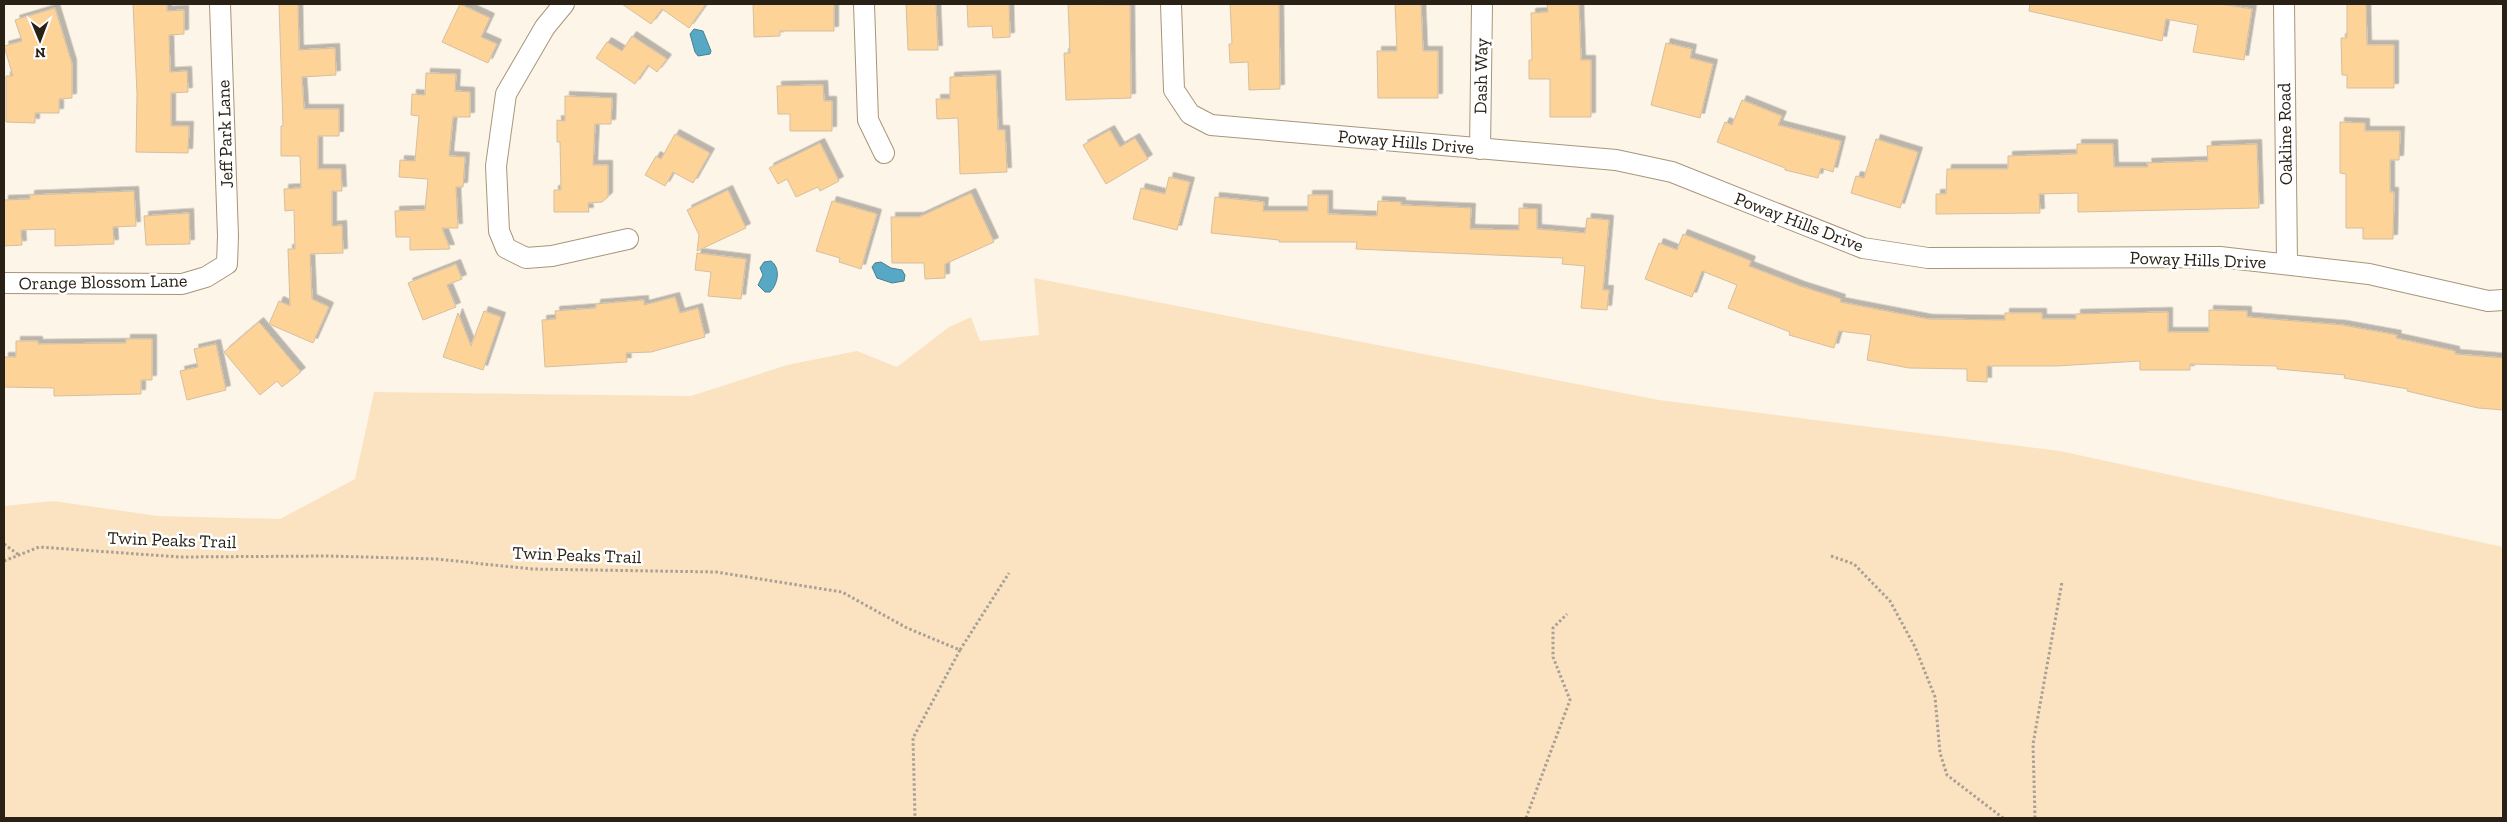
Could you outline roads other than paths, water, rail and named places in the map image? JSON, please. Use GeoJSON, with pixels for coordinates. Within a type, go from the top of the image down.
{"type":"FeatureCollection","features":[{"type":"Feature","properties":{"kind":"street","name":"Jeff Park Lane"},"geometry":{"type":"LineString","coordinates":[[220,4],[228,226],[227,264]]}},
{"type":"Feature","properties":{"kind":"street"},"geometry":{"type":"LineString","coordinates":[[564,4],[545,27],[506,94],[496,166],[499,231],[506,248],[526,258],[552,256],[628,239]]}},
{"type":"Feature","properties":{"kind":"street"},"geometry":{"type":"LineString","coordinates":[[864,4],[868,120],[884,154]]}},
{"type":"Feature","properties":{"kind":"street","name":"Poway Hills Drive"},"geometry":{"type":"LineString","coordinates":[[1171,4],[1174,90],[1190,114],[1211,125],[1616,160],[1672,172],[1863,248],[1928,258],[2220,257],[2287,263],[2369,274],[2488,301],[2503,300]]}},
{"type":"Feature","properties":{"kind":"street","name":"Dash Way"},"geometry":{"type":"LineString","coordinates":[[1480,149],[1482,4]]}},
{"type":"Feature","properties":{"kind":"street","name":"Oakline Road"},"geometry":{"type":"LineString","coordinates":[[2284,4],[2287,263]]}},
{"type":"Feature","properties":{"kind":"street","name":"Orange Blossom Lane"},"geometry":{"type":"LineString","coordinates":[[4,283],[182,284],[206,277],[227,264]]}},
{"type":"Feature","properties":{"kind":"water"},"geometry":{"type":"Polygon","coordinates":[[[694,29],[703,31],[711,51],[710,54],[698,56],[695,52],[690,34],[694,29]]]}},
{"type":"Feature","properties":{"kind":"water"},"geometry":{"type":"Polygon","coordinates":[[[771,261],[776,268],[777,276],[773,289],[770,292],[765,292],[758,285],[763,275],[760,268],[764,262],[771,261]]]}},
{"type":"Feature","properties":{"kind":"water"},"geometry":{"type":"Polygon","coordinates":[[[881,262],[891,268],[902,270],[905,275],[904,281],[892,283],[877,278],[872,267],[875,263],[881,262]]]}}]}
